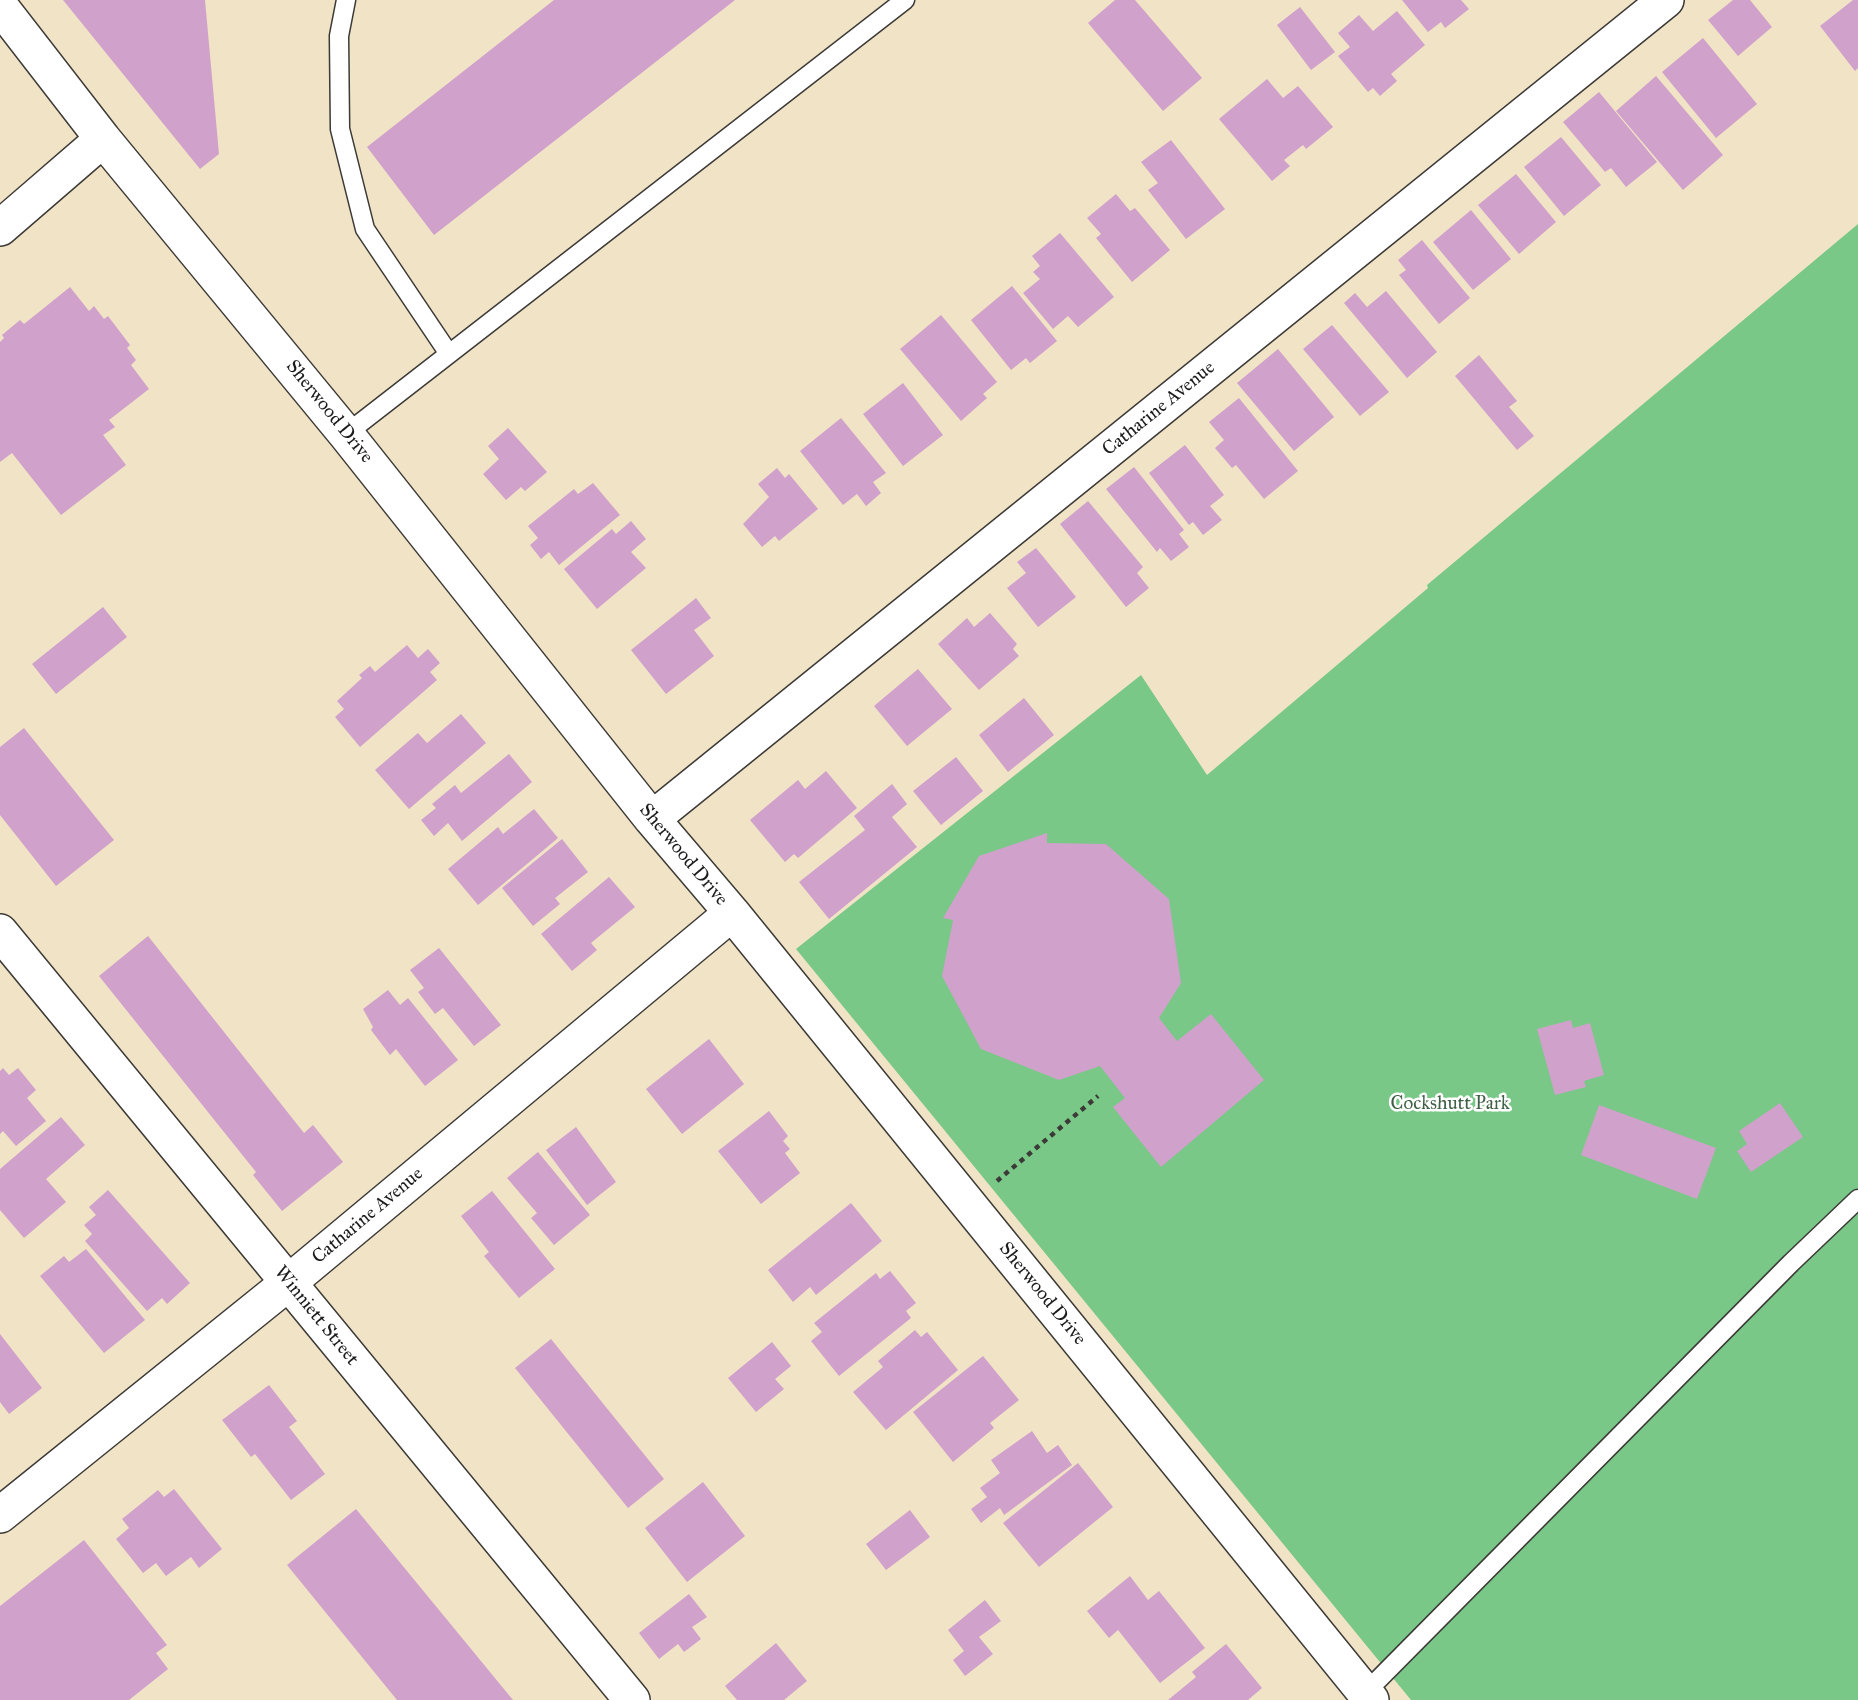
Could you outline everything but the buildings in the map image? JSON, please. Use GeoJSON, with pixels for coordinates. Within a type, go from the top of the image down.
{"type":"FeatureCollection","features":[{"type":"Feature","properties":{"kind":"street","name":"Catharine Avenue"},"geometry":{"type":"LineString","coordinates":[[652,819],[1666,0]]}},
{"type":"Feature","properties":{"kind":"street","name":"Sherwood Drive"},"geometry":{"type":"LineString","coordinates":[[0,6],[103,139],[346,433],[652,819],[732,913],[969,1205],[1364,1698]]}},
{"type":"Feature","properties":{"kind":"street"},"geometry":{"type":"LineString","coordinates":[[0,228],[103,139]]}},
{"type":"Feature","properties":{"kind":"street","name":"Catharine Avenue"},"geometry":{"type":"LineString","coordinates":[[0,1514],[288,1283],[732,913]]}},
{"type":"Feature","properties":{"kind":"street","name":"Winniett Street"},"geometry":{"type":"LineString","coordinates":[[0,932],[632,1700]]}},
{"type":"Feature","properties":{"kind":"lane"},"geometry":{"type":"LineString","coordinates":[[346,0],[339,36],[341,130],[365,229],[449,354]]}},
{"type":"Feature","properties":{"kind":"lane"},"geometry":{"type":"LineString","coordinates":[[346,433],[905,0]]}},
{"type":"Feature","properties":{"kind":"lane"},"geometry":{"type":"LineString","coordinates":[[1364,1698],[1781,1273],[1858,1199]]}},
{"type":"Feature","properties":{"kind":"path"},"geometry":{"type":"LineString","coordinates":[[969,1205],[1098,1096]]}},
{"type":"Feature","properties":{"kind":"green space","name":"Cockshutt Park"},"geometry":{"type":"Polygon","coordinates":[[[1858,224],[1858,1700],[1411,1700],[796,949],[1141,675],[1207,775],[1428,588],[1427,585],[1858,224]]]}}]}
